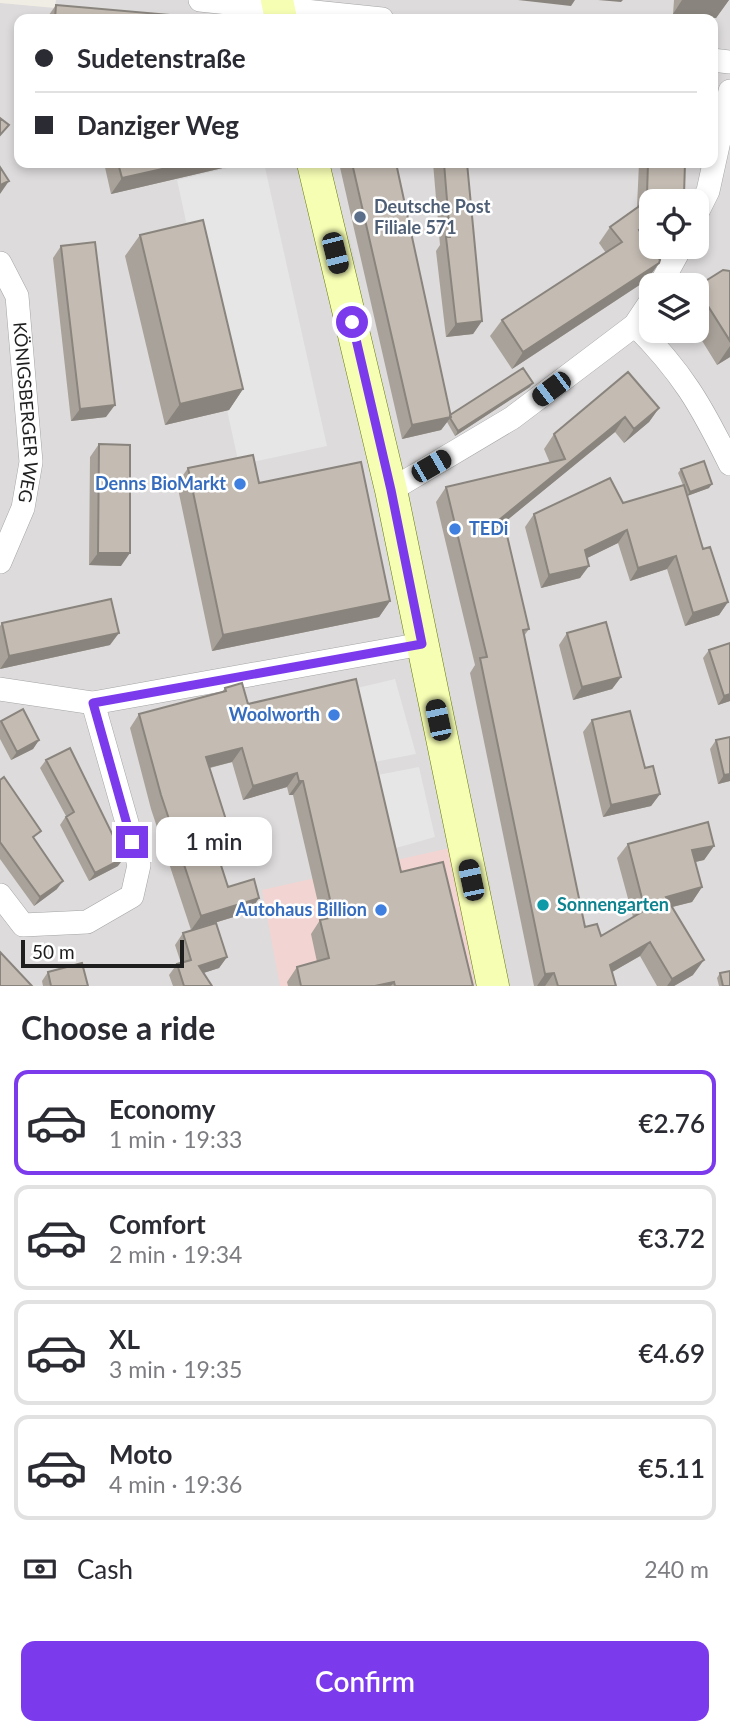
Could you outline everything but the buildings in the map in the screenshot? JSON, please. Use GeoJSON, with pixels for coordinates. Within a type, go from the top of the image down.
{"type":"FeatureCollection","features":[{"type":"Feature","properties":{"kind":"street"},"geometry":{"type":"LineString","coordinates":[[200,0],[330,14]]}},
{"type":"Feature","properties":{"kind":"street"},"geometry":{"type":"LineString","coordinates":[[718,145],[730,90]]}},
{"type":"Feature","properties":{"kind":"street"},"geometry":{"type":"LineString","coordinates":[[314,168],[391,490],[493,986]]}},
{"type":"Feature","properties":{"kind":"street"},"geometry":{"type":"LineString","coordinates":[[708,189],[713,168]]}},
{"type":"Feature","properties":{"kind":"street","name":"KÖNIGSBERGER WEG"},"geometry":{"type":"LineString","coordinates":[[0,263],[17,296],[31,462],[23,508],[0,562]]}},
{"type":"Feature","properties":{"kind":"street"},"geometry":{"type":"LineString","coordinates":[[391,490],[512,418],[635,325],[639,319]]}},
{"type":"Feature","properties":{"kind":"street"},"geometry":{"type":"LineString","coordinates":[[635,325],[665,355],[698,398],[730,464]]}},
{"type":"Feature","properties":{"kind":"street"},"geometry":{"type":"LineString","coordinates":[[0,689],[93,703],[422,644]]}},
{"type":"Feature","properties":{"kind":"street"},"geometry":{"type":"LineString","coordinates":[[0,895],[23,925],[87,922],[132,897],[139,865],[93,703]]}},
{"type":"Feature","properties":{"kind":"shaded area"},"geometry":{"type":"Polygon","coordinates":[[[56,0],[730,0],[730,986],[0,986],[0,3],[55,8],[56,0]]]}},
{"type":"Feature","properties":{"kind":"shaded area"},"geometry":{"type":"Polygon","coordinates":[[[228,168],[265,168],[327,446],[239,465],[177,180],[228,168]]]}},
{"type":"Feature","properties":{"kind":"shaded area"},"geometry":{"type":"Polygon","coordinates":[[[395,679],[416,754],[369,763],[353,689],[395,679]]]}},
{"type":"Feature","properties":{"kind":"shaded area"},"geometry":{"type":"Polygon","coordinates":[[[419,767],[435,837],[389,850],[372,776],[419,767]]]}},
{"type":"Feature","properties":{"kind":"shaded area","name":"Autohaus Billion"},"geometry":{"type":"Polygon","coordinates":[[[450,848],[475,986],[280,986],[262,890],[450,848]]]}},
{"type":"Feature","properties":{"kind":"place","name":"Deutsche Post Filiale 571"},"geometry":{"type":"Point","coordinates":[360,217]}},
{"type":"Feature","properties":{"kind":"place","name":"Denns BioMarkt"},"geometry":{"type":"Point","coordinates":[240,484]}},
{"type":"Feature","properties":{"kind":"place","name":"TEDi"},"geometry":{"type":"Point","coordinates":[455,529]}},
{"type":"Feature","properties":{"kind":"place","name":"Woolworth"},"geometry":{"type":"Point","coordinates":[334,715]}},
{"type":"Feature","properties":{"kind":"place","name":"Sonnengarten"},"geometry":{"type":"Point","coordinates":[543,905]}},
{"type":"Feature","properties":{"kind":"place","name":"Autohaus Billion"},"geometry":{"type":"Point","coordinates":[381,910]}},
{"type":"Feature","properties":{"kind":"route"},"geometry":{"type":"LineString","coordinates":[[132,842],[93,703],[422,644],[391,490],[352,322]]}}]}
